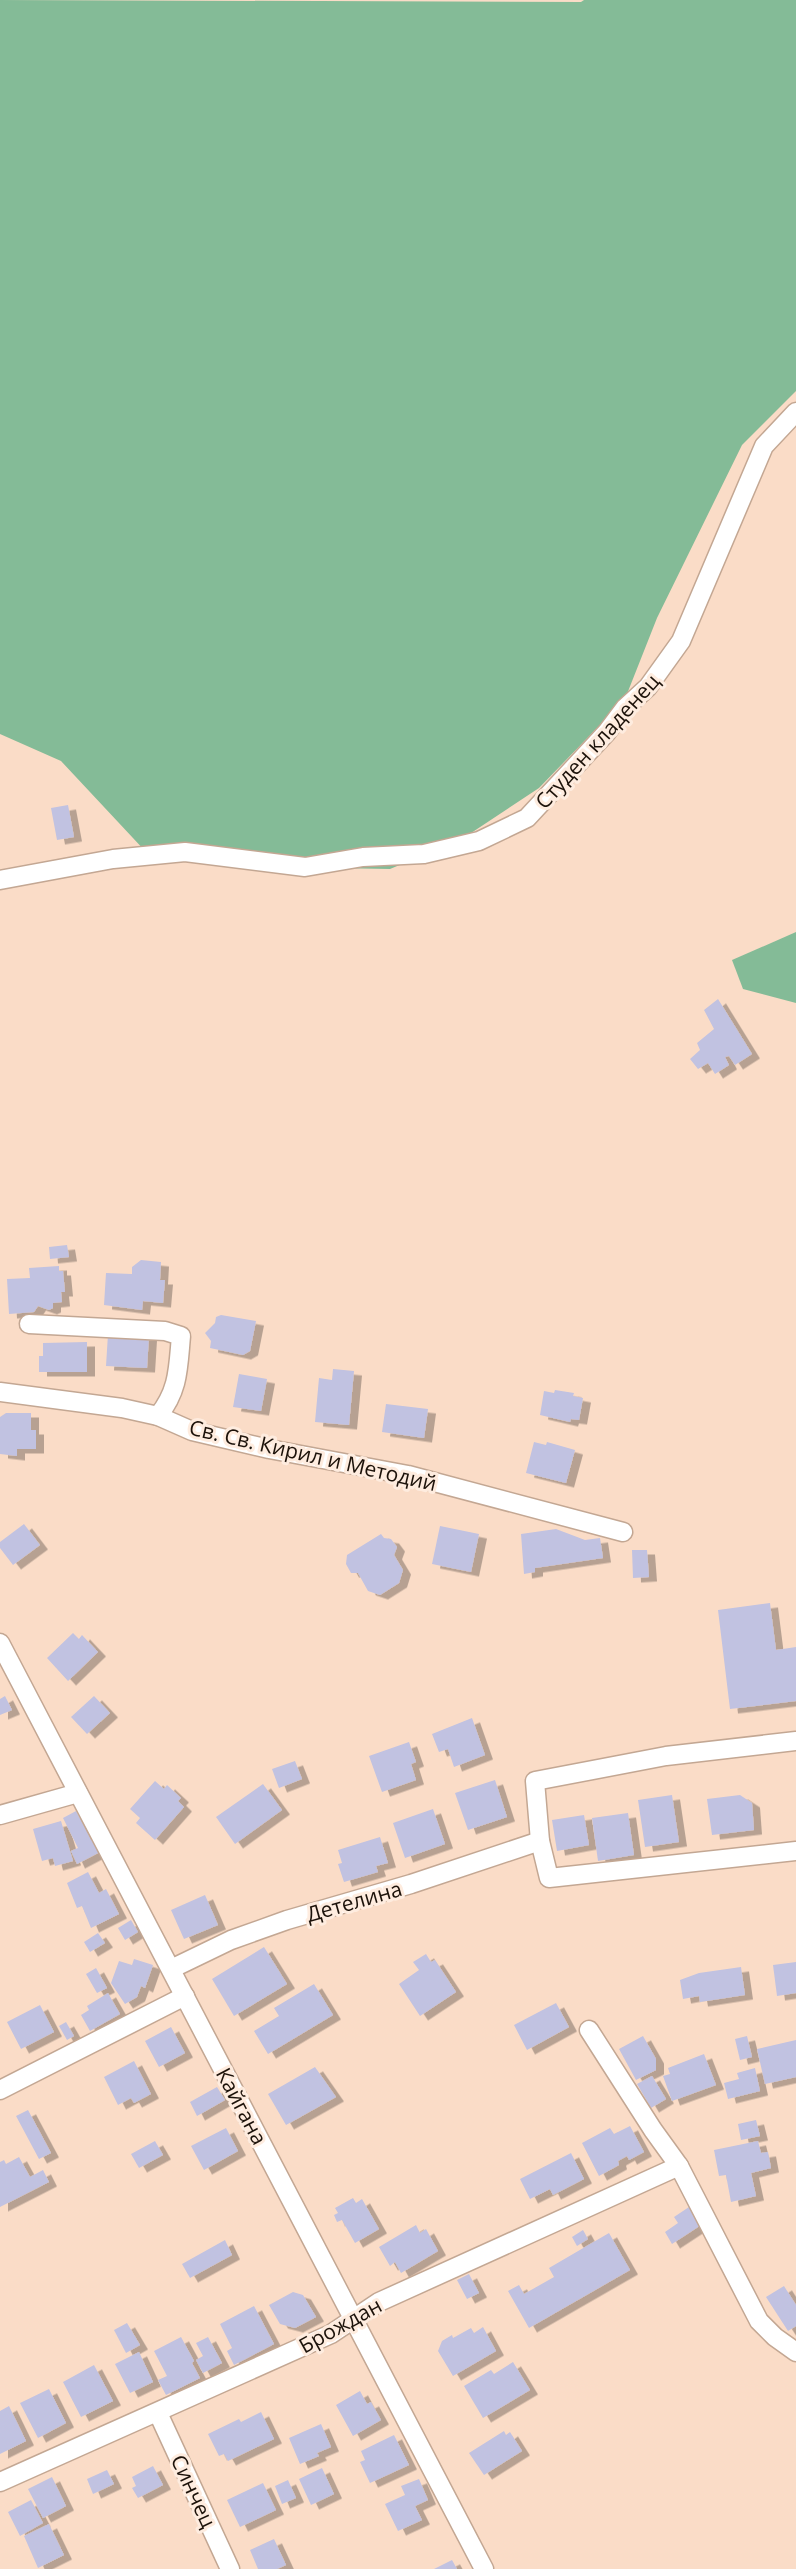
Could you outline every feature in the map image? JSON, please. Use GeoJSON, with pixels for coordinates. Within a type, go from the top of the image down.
{"type":"FeatureCollection","features":[{"type":"Feature","properties":{"kind":"street","name":"Студен кладенец"},"geometry":{"type":"LineString","coordinates":[[0,880],[113,859],[185,852],[305,867],[363,857],[424,854],[479,841],[527,818],[607,732],[625,708],[648,687],[681,641],[764,446],[796,412]]}},
{"type":"Feature","properties":{"kind":"street"},"geometry":{"type":"LineString","coordinates":[[29,1324],[165,1331],[181,1336],[175,1388],[170,1401],[158,1416]]}},
{"type":"Feature","properties":{"kind":"street","name":"Св. Св. Кирил и Методий"},"geometry":{"type":"LineString","coordinates":[[0,1392],[122,1408],[158,1416],[192,1432],[408,1475],[623,1532]]}},
{"type":"Feature","properties":{"kind":"street","name":"Кайгана"},"geometry":{"type":"LineString","coordinates":[[0,1643],[484,2569]]}},
{"type":"Feature","properties":{"kind":"street"},"geometry":{"type":"LineString","coordinates":[[796,1741],[666,1756],[534,1781],[540,1841],[549,1878],[796,1851]]}},
{"type":"Feature","properties":{"kind":"street"},"geometry":{"type":"LineString","coordinates":[[0,1815],[78,1793]]}},
{"type":"Feature","properties":{"kind":"street","name":"Детелина"},"geometry":{"type":"LineString","coordinates":[[171,1969],[231,1940],[287,1920],[411,1884],[540,1841]]}},
{"type":"Feature","properties":{"kind":"street"},"geometry":{"type":"LineString","coordinates":[[0,2090],[185,1996]]}},
{"type":"Feature","properties":{"kind":"street"},"geometry":{"type":"LineString","coordinates":[[589,2031],[679,2166],[755,2315],[775,2337],[796,2352]]}},
{"type":"Feature","properties":{"kind":"street","name":"Брождан"},"geometry":{"type":"LineString","coordinates":[[0,2482],[331,2334],[379,2302],[679,2166]]}},
{"type":"Feature","properties":{"kind":"street","name":"Синчец"},"geometry":{"type":"LineString","coordinates":[[158,2413],[230,2569]]}},
{"type":"Feature","properties":{"kind":"green space"},"geometry":{"type":"Polygon","coordinates":[[[0,0],[796,0],[796,391],[742,445],[657,618],[625,699],[539,788],[462,839],[390,869],[277,867],[147,853],[61,761],[0,734],[0,0]]]}},
{"type":"Feature","properties":{"kind":"green space"},"geometry":{"type":"Polygon","coordinates":[[[796,932],[796,1003],[743,989],[732,960],[796,932]]]}},
{"type":"Feature","properties":{"kind":"building"},"geometry":{"type":"Polygon","coordinates":[[[68,805],[74,837],[57,840],[51,808],[68,805]]]}},
{"type":"Feature","properties":{"kind":"building"},"geometry":{"type":"Polygon","coordinates":[[[718,999],[752,1054],[735,1065],[729,1056],[725,1057],[729,1065],[715,1074],[708,1063],[698,1069],[690,1059],[700,1050],[697,1043],[714,1029],[704,1010],[718,999]]]}},
{"type":"Feature","properties":{"kind":"building"},"geometry":{"type":"Polygon","coordinates":[[[67,1245],[69,1257],[50,1259],[49,1247],[67,1245]]]}},
{"type":"Feature","properties":{"kind":"building"},"geometry":{"type":"Polygon","coordinates":[[[141,1260],[161,1262],[160,1280],[165,1280],[163,1303],[143,1301],[142,1310],[104,1305],[106,1273],[132,1274],[132,1267],[141,1260]]]}},
{"type":"Feature","properties":{"kind":"building"},"geometry":{"type":"Polygon","coordinates":[[[59,1266],[59,1271],[63,1271],[65,1292],[61,1292],[62,1302],[53,1303],[53,1308],[49,1310],[38,1306],[34,1312],[9,1314],[7,1279],[30,1278],[29,1268],[59,1266]]]}},
{"type":"Feature","properties":{"kind":"building"},"geometry":{"type":"Polygon","coordinates":[[[221,1315],[256,1321],[250,1351],[243,1355],[210,1348],[211,1341],[205,1333],[215,1323],[216,1317],[221,1315]]]}},
{"type":"Feature","properties":{"kind":"building"},"geometry":{"type":"Polygon","coordinates":[[[108,1334],[149,1336],[147,1368],[106,1366],[108,1334]]]}},
{"type":"Feature","properties":{"kind":"building"},"geometry":{"type":"Polygon","coordinates":[[[87,1342],[87,1372],[39,1372],[39,1356],[43,1356],[43,1343],[87,1342]]]}},
{"type":"Feature","properties":{"kind":"building"},"geometry":{"type":"Polygon","coordinates":[[[333,1369],[354,1371],[349,1425],[315,1422],[319,1378],[332,1380],[333,1369]]]}},
{"type":"Feature","properties":{"kind":"building"},"geometry":{"type":"Polygon","coordinates":[[[239,1374],[267,1379],[261,1411],[233,1407],[239,1374]]]}},
{"type":"Feature","properties":{"kind":"building"},"geometry":{"type":"Polygon","coordinates":[[[555,1390],[574,1393],[573,1396],[583,1398],[579,1420],[571,1419],[570,1422],[540,1415],[544,1391],[554,1393],[555,1390]]]}},
{"type":"Feature","properties":{"kind":"building"},"geometry":{"type":"Polygon","coordinates":[[[386,1404],[428,1409],[424,1438],[382,1432],[386,1404]]]}},
{"type":"Feature","properties":{"kind":"building"},"geometry":{"type":"Polygon","coordinates":[[[6,1413],[31,1413],[31,1430],[36,1430],[36,1449],[17,1449],[17,1456],[0,1454],[0,1417],[6,1413]]]}},
{"type":"Feature","properties":{"kind":"building"},"geometry":{"type":"Polygon","coordinates":[[[534,1442],[546,1445],[547,1442],[575,1450],[566,1483],[526,1473],[534,1442]]]}},
{"type":"Feature","properties":{"kind":"building"},"geometry":{"type":"Polygon","coordinates":[[[24,1524],[40,1545],[13,1565],[0,1548],[0,1542],[24,1524]]]}},
{"type":"Feature","properties":{"kind":"building"},"geometry":{"type":"Polygon","coordinates":[[[440,1526],[479,1534],[471,1572],[432,1564],[440,1526]]]}},
{"type":"Feature","properties":{"kind":"building"},"geometry":{"type":"Polygon","coordinates":[[[556,1529],[585,1540],[600,1538],[603,1558],[535,1568],[535,1572],[524,1574],[521,1534],[556,1529]]]}},
{"type":"Feature","properties":{"kind":"building"},"geometry":{"type":"Polygon","coordinates":[[[381,1534],[384,1538],[391,1539],[397,1547],[394,1555],[403,1570],[399,1583],[380,1595],[368,1591],[358,1573],[351,1573],[346,1564],[347,1555],[381,1534]]]}},
{"type":"Feature","properties":{"kind":"building"},"geometry":{"type":"Polygon","coordinates":[[[632,1550],[647,1550],[649,1577],[633,1578],[632,1550]]]}},
{"type":"Feature","properties":{"kind":"building"},"geometry":{"type":"Polygon","coordinates":[[[770,1603],[776,1650],[796,1647],[796,1701],[730,1709],[718,1610],[770,1603]]]}},
{"type":"Feature","properties":{"kind":"building"},"geometry":{"type":"Polygon","coordinates":[[[73,1633],[79,1639],[82,1635],[98,1652],[68,1681],[47,1658],[73,1633]]]}},
{"type":"Feature","properties":{"kind":"building"},"geometry":{"type":"Polygon","coordinates":[[[5,1696],[12,1710],[0,1715],[0,1699],[5,1696]]]}},
{"type":"Feature","properties":{"kind":"building"},"geometry":{"type":"Polygon","coordinates":[[[94,1696],[110,1713],[87,1734],[71,1717],[94,1696]]]}},
{"type":"Feature","properties":{"kind":"building"},"geometry":{"type":"Polygon","coordinates":[[[472,1718],[485,1755],[454,1767],[448,1749],[439,1752],[432,1734],[472,1718]]]}},
{"type":"Feature","properties":{"kind":"building"},"geometry":{"type":"Polygon","coordinates":[[[409,1742],[416,1762],[411,1764],[416,1780],[382,1792],[369,1756],[409,1742]]]}},
{"type":"Feature","properties":{"kind":"building"},"geometry":{"type":"Polygon","coordinates":[[[295,1761],[302,1779],[279,1788],[272,1769],[295,1761]]]}},
{"type":"Feature","properties":{"kind":"building"},"geometry":{"type":"Polygon","coordinates":[[[495,1780],[507,1817],[468,1830],[455,1793],[495,1780]]]}},
{"type":"Feature","properties":{"kind":"building"},"geometry":{"type":"Polygon","coordinates":[[[155,1781],[164,1789],[167,1785],[181,1798],[178,1801],[184,1807],[155,1840],[136,1823],[140,1818],[130,1809],[155,1781]]]}},
{"type":"Feature","properties":{"kind":"building"},"geometry":{"type":"Polygon","coordinates":[[[263,1784],[282,1810],[235,1844],[216,1817],[263,1784]]]}},
{"type":"Feature","properties":{"kind":"building"},"geometry":{"type":"Polygon","coordinates":[[[672,1795],[679,1842],[645,1847],[638,1800],[672,1795]]]}},
{"type":"Feature","properties":{"kind":"building"},"geometry":{"type":"Polygon","coordinates":[[[740,1795],[752,1803],[754,1830],[712,1835],[707,1799],[740,1795]]]}},
{"type":"Feature","properties":{"kind":"building"},"geometry":{"type":"Polygon","coordinates":[[[433,1809],[445,1844],[405,1858],[393,1823],[433,1809]]]}},
{"type":"Feature","properties":{"kind":"building"},"geometry":{"type":"Polygon","coordinates":[[[76,1811],[100,1852],[77,1864],[71,1851],[78,1848],[63,1818],[76,1811]]]}},
{"type":"Feature","properties":{"kind":"building"},"geometry":{"type":"Polygon","coordinates":[[[628,1813],[634,1855],[598,1861],[592,1818],[628,1813]]]}},
{"type":"Feature","properties":{"kind":"building"},"geometry":{"type":"Polygon","coordinates":[[[584,1815],[589,1845],[557,1851],[552,1820],[584,1815]]]}},
{"type":"Feature","properties":{"kind":"building"},"geometry":{"type":"Polygon","coordinates":[[[61,1821],[73,1861],[55,1866],[53,1858],[42,1861],[33,1829],[61,1821]]]}},
{"type":"Feature","properties":{"kind":"building"},"geometry":{"type":"Polygon","coordinates":[[[380,1837],[388,1863],[376,1866],[378,1872],[344,1882],[338,1864],[342,1863],[338,1850],[380,1837]]]}},
{"type":"Feature","properties":{"kind":"building"},"geometry":{"type":"Polygon","coordinates":[[[88,1872],[99,1893],[106,1889],[119,1914],[91,1928],[82,1906],[77,1908],[67,1883],[88,1872]]]}},
{"type":"Feature","properties":{"kind":"building"},"geometry":{"type":"Polygon","coordinates":[[[205,1895],[218,1925],[184,1939],[171,1910],[205,1895]]]}},
{"type":"Feature","properties":{"kind":"building"},"geometry":{"type":"Polygon","coordinates":[[[131,1920],[138,1932],[125,1940],[118,1928],[131,1920]]]}},
{"type":"Feature","properties":{"kind":"building"},"geometry":{"type":"Polygon","coordinates":[[[98,1933],[105,1943],[90,1952],[84,1942],[98,1933]]]}},
{"type":"Feature","properties":{"kind":"building"},"geometry":{"type":"Polygon","coordinates":[[[264,1947],[287,1984],[234,2016],[212,1979],[264,1947]]]}},
{"type":"Feature","properties":{"kind":"building"},"geometry":{"type":"Polygon","coordinates":[[[426,1954],[431,1962],[435,1960],[456,1992],[420,2016],[399,1984],[419,1970],[413,1962],[426,1954]]]}},
{"type":"Feature","properties":{"kind":"building"},"geometry":{"type":"Polygon","coordinates":[[[134,1959],[153,1965],[145,1988],[141,1986],[137,1997],[125,2004],[111,1983],[119,1961],[132,1965],[134,1959]]]}},
{"type":"Feature","properties":{"kind":"building"},"geometry":{"type":"Polygon","coordinates":[[[796,1962],[796,1993],[777,1996],[773,1965],[796,1962]]]}},
{"type":"Feature","properties":{"kind":"building"},"geometry":{"type":"Polygon","coordinates":[[[741,1967],[745,1995],[700,2002],[699,1996],[683,1999],[680,1980],[699,1973],[741,1967]]]}},
{"type":"Feature","properties":{"kind":"building"},"geometry":{"type":"Polygon","coordinates":[[[96,1968],[107,1988],[97,1993],[86,1974],[96,1968]]]}},
{"type":"Feature","properties":{"kind":"building"},"geometry":{"type":"Polygon","coordinates":[[[314,1984],[333,2015],[268,2054],[254,2031],[279,2016],[274,2008],[314,1984]]]}},
{"type":"Feature","properties":{"kind":"building"},"geometry":{"type":"Polygon","coordinates":[[[108,1993],[120,2014],[90,2031],[81,2015],[89,2010],[87,2006],[108,1993]]]}},
{"type":"Feature","properties":{"kind":"building"},"geometry":{"type":"Polygon","coordinates":[[[556,2003],[569,2027],[527,2050],[514,2025],[556,2003]]]}},
{"type":"Feature","properties":{"kind":"building"},"geometry":{"type":"Polygon","coordinates":[[[40,2005],[54,2032],[21,2049],[7,2022],[40,2005]]]}},
{"type":"Feature","properties":{"kind":"building"},"geometry":{"type":"Polygon","coordinates":[[[66,2022],[74,2036],[67,2040],[59,2026],[66,2022]]]}},
{"type":"Feature","properties":{"kind":"building"},"geometry":{"type":"Polygon","coordinates":[[[171,2027],[185,2053],[159,2067],[145,2041],[171,2027]]]}},
{"type":"Feature","properties":{"kind":"building"},"geometry":{"type":"Polygon","coordinates":[[[643,2036],[656,2059],[656,2070],[636,2080],[619,2049],[643,2036]]]}},
{"type":"Feature","properties":{"kind":"building"},"geometry":{"type":"Polygon","coordinates":[[[747,2036],[752,2057],[740,2060],[735,2039],[747,2036]]]}},
{"type":"Feature","properties":{"kind":"building"},"geometry":{"type":"Polygon","coordinates":[[[796,2040],[796,2077],[765,2084],[757,2049],[796,2040]]]}},
{"type":"Feature","properties":{"kind":"building"},"geometry":{"type":"Polygon","coordinates":[[[704,2054],[716,2085],[672,2101],[663,2076],[670,2074],[668,2068],[704,2054]]]}},
{"type":"Feature","properties":{"kind":"building"},"geometry":{"type":"Polygon","coordinates":[[[134,2061],[151,2094],[134,2103],[131,2098],[118,2105],[104,2077],[134,2061]]]}},
{"type":"Feature","properties":{"kind":"building"},"geometry":{"type":"Polygon","coordinates":[[[315,2067],[336,2097],[286,2125],[268,2094],[315,2067]]]}},
{"type":"Feature","properties":{"kind":"building"},"geometry":{"type":"Polygon","coordinates":[[[755,2068],[760,2091],[728,2099],[724,2083],[739,2079],[737,2073],[755,2068]]]}},
{"type":"Feature","properties":{"kind":"building"},"geometry":{"type":"Polygon","coordinates":[[[652,2076],[666,2099],[651,2108],[637,2084],[652,2076]]]}},
{"type":"Feature","properties":{"kind":"building"},"geometry":{"type":"Polygon","coordinates":[[[217,2087],[225,2100],[197,2116],[190,2102],[217,2087]]]}},
{"type":"Feature","properties":{"kind":"building"},"geometry":{"type":"Polygon","coordinates":[[[28,2110],[51,2153],[39,2159],[16,2116],[28,2110]]]}},
{"type":"Feature","properties":{"kind":"building"},"geometry":{"type":"Polygon","coordinates":[[[756,2120],[760,2136],[741,2140],[738,2124],[756,2120]]]}},
{"type":"Feature","properties":{"kind":"building"},"geometry":{"type":"Polygon","coordinates":[[[630,2126],[644,2152],[629,2160],[627,2156],[618,2161],[619,2165],[599,2176],[582,2143],[610,2128],[614,2134],[630,2126]]]}},
{"type":"Feature","properties":{"kind":"building"},"geometry":{"type":"Polygon","coordinates":[[[226,2128],[238,2151],[204,2170],[191,2146],[226,2128]]]}},
{"type":"Feature","properties":{"kind":"building"},"geometry":{"type":"Polygon","coordinates":[[[155,2141],[163,2155],[139,2168],[131,2154],[155,2141]]]}},
{"type":"Feature","properties":{"kind":"building"},"geometry":{"type":"Polygon","coordinates":[[[758,2141],[761,2153],[768,2152],[771,2168],[751,2173],[756,2196],[731,2202],[726,2175],[719,2176],[714,2150],[758,2141]]]}},
{"type":"Feature","properties":{"kind":"building"},"geometry":{"type":"Polygon","coordinates":[[[571,2153],[584,2179],[553,2195],[550,2189],[530,2199],[520,2179],[571,2153]]]}},
{"type":"Feature","properties":{"kind":"building"},"geometry":{"type":"Polygon","coordinates":[[[19,2157],[30,2177],[43,2170],[49,2182],[0,2207],[0,2162],[4,2160],[6,2164],[19,2157]]]}},
{"type":"Feature","properties":{"kind":"building"},"geometry":{"type":"Polygon","coordinates":[[[353,2198],[356,2203],[362,2199],[379,2229],[355,2243],[342,2220],[337,2222],[334,2215],[338,2213],[335,2208],[353,2198]]]}},
{"type":"Feature","properties":{"kind":"building"},"geometry":{"type":"Polygon","coordinates":[[[689,2207],[701,2225],[672,2244],[665,2232],[678,2223],[674,2217],[689,2207]]]}},
{"type":"Feature","properties":{"kind":"building"},"geometry":{"type":"Polygon","coordinates":[[[416,2225],[420,2233],[426,2229],[438,2251],[401,2273],[395,2262],[390,2266],[379,2247],[416,2225]]]}},
{"type":"Feature","properties":{"kind":"building"},"geometry":{"type":"Polygon","coordinates":[[[583,2230],[588,2239],[577,2246],[572,2237],[583,2230]]]}},
{"type":"Feature","properties":{"kind":"building"},"geometry":{"type":"Polygon","coordinates":[[[609,2233],[630,2270],[529,2328],[508,2291],[519,2285],[524,2294],[554,2277],[549,2268],[609,2233]]]}},
{"type":"Feature","properties":{"kind":"building"},"geometry":{"type":"Polygon","coordinates":[[[225,2240],[232,2255],[190,2278],[182,2264],[225,2240]]]}},
{"type":"Feature","properties":{"kind":"building"},"geometry":{"type":"Polygon","coordinates":[[[469,2274],[479,2293],[467,2299],[457,2280],[469,2274]]]}},
{"type":"Feature","properties":{"kind":"building"},"geometry":{"type":"Polygon","coordinates":[[[784,2286],[796,2305],[796,2326],[788,2331],[766,2297],[784,2286]]]}},
{"type":"Feature","properties":{"kind":"building"},"geometry":{"type":"Polygon","coordinates":[[[293,2292],[303,2295],[316,2317],[295,2328],[280,2324],[269,2305],[293,2292]]]}},
{"type":"Feature","properties":{"kind":"building"},"geometry":{"type":"Polygon","coordinates":[[[254,2306],[274,2344],[234,2365],[227,2351],[232,2348],[220,2324],[254,2306]]]}},
{"type":"Feature","properties":{"kind":"building"},"geometry":{"type":"Polygon","coordinates":[[[127,2323],[140,2345],[126,2353],[114,2330],[127,2323]]]}},
{"type":"Feature","properties":{"kind":"building"},"geometry":{"type":"Polygon","coordinates":[[[483,2327],[496,2351],[453,2376],[438,2351],[442,2341],[471,2328],[474,2333],[483,2327]]]}},
{"type":"Feature","properties":{"kind":"building"},"geometry":{"type":"Polygon","coordinates":[[[181,2337],[200,2378],[166,2395],[158,2380],[167,2376],[154,2351],[181,2337]]]}},
{"type":"Feature","properties":{"kind":"building"},"geometry":{"type":"Polygon","coordinates":[[[208,2337],[222,2363],[203,2373],[196,2360],[203,2356],[196,2343],[208,2337]]]}},
{"type":"Feature","properties":{"kind":"building"},"geometry":{"type":"Polygon","coordinates":[[[139,2352],[153,2382],[130,2393],[115,2364],[139,2352]]]}},
{"type":"Feature","properties":{"kind":"building"},"geometry":{"type":"Polygon","coordinates":[[[513,2362],[530,2390],[483,2418],[464,2386],[491,2370],[494,2374],[513,2362]]]}},
{"type":"Feature","properties":{"kind":"building"},"geometry":{"type":"Polygon","coordinates":[[[94,2365],[113,2401],[81,2417],[63,2382],[94,2365]]]}},
{"type":"Feature","properties":{"kind":"building"},"geometry":{"type":"Polygon","coordinates":[[[49,2389],[66,2423],[38,2438],[20,2403],[49,2389]]]}},
{"type":"Feature","properties":{"kind":"building"},"geometry":{"type":"Polygon","coordinates":[[[360,2391],[367,2404],[371,2402],[381,2420],[353,2436],[336,2405],[360,2391]]]}},
{"type":"Feature","properties":{"kind":"building"},"geometry":{"type":"Polygon","coordinates":[[[9,2406],[26,2441],[0,2454],[0,2411],[9,2406]]]}},
{"type":"Feature","properties":{"kind":"building"},"geometry":{"type":"Polygon","coordinates":[[[261,2412],[274,2439],[228,2461],[224,2454],[219,2456],[208,2434],[261,2412]]]}},
{"type":"Feature","properties":{"kind":"building"},"geometry":{"type":"Polygon","coordinates":[[[321,2424],[331,2447],[317,2453],[319,2456],[300,2464],[289,2438],[321,2424]]]}},
{"type":"Feature","properties":{"kind":"building"},"geometry":{"type":"Polygon","coordinates":[[[504,2431],[506,2435],[510,2432],[522,2451],[484,2475],[469,2453],[504,2431]]]}},
{"type":"Feature","properties":{"kind":"building"},"geometry":{"type":"Polygon","coordinates":[[[394,2435],[409,2465],[370,2483],[360,2462],[365,2460],[361,2451],[394,2435]]]}},
{"type":"Feature","properties":{"kind":"building"},"geometry":{"type":"Polygon","coordinates":[[[153,2466],[163,2485],[138,2498],[132,2488],[136,2486],[132,2477],[153,2466]]]}},
{"type":"Feature","properties":{"kind":"building"},"geometry":{"type":"Polygon","coordinates":[[[322,2468],[334,2494],[311,2505],[299,2479],[322,2468]]]}},
{"type":"Feature","properties":{"kind":"building"},"geometry":{"type":"Polygon","coordinates":[[[107,2470],[114,2484],[93,2494],[87,2479],[107,2470]]]}},
{"type":"Feature","properties":{"kind":"building"},"geometry":{"type":"Polygon","coordinates":[[[52,2477],[66,2506],[43,2518],[28,2489],[52,2477]]]}},
{"type":"Feature","properties":{"kind":"building"},"geometry":{"type":"Polygon","coordinates":[[[419,2479],[428,2500],[415,2506],[422,2520],[398,2531],[385,2504],[405,2495],[401,2486],[419,2479]]]}},
{"type":"Feature","properties":{"kind":"building"},"geometry":{"type":"Polygon","coordinates":[[[288,2480],[296,2498],[282,2504],[275,2486],[288,2480]]]}},
{"type":"Feature","properties":{"kind":"building"},"geometry":{"type":"Polygon","coordinates":[[[263,2483],[276,2510],[240,2527],[227,2500],[263,2483]]]}},
{"type":"Feature","properties":{"kind":"building"},"geometry":{"type":"Polygon","coordinates":[[[31,2500],[43,2523],[20,2536],[8,2512],[31,2500]]]}},
{"type":"Feature","properties":{"kind":"building"},"geometry":{"type":"Polygon","coordinates":[[[49,2524],[64,2555],[38,2568],[24,2536],[49,2524]]]}},
{"type":"Feature","properties":{"kind":"building"},"geometry":{"type":"Polygon","coordinates":[[[274,2539],[286,2565],[277,2569],[258,2569],[250,2550],[274,2539]]]}},
{"type":"Feature","properties":{"kind":"building"},"geometry":{"type":"Polygon","coordinates":[[[452,2560],[457,2569],[434,2569],[452,2560]]]}}]}
